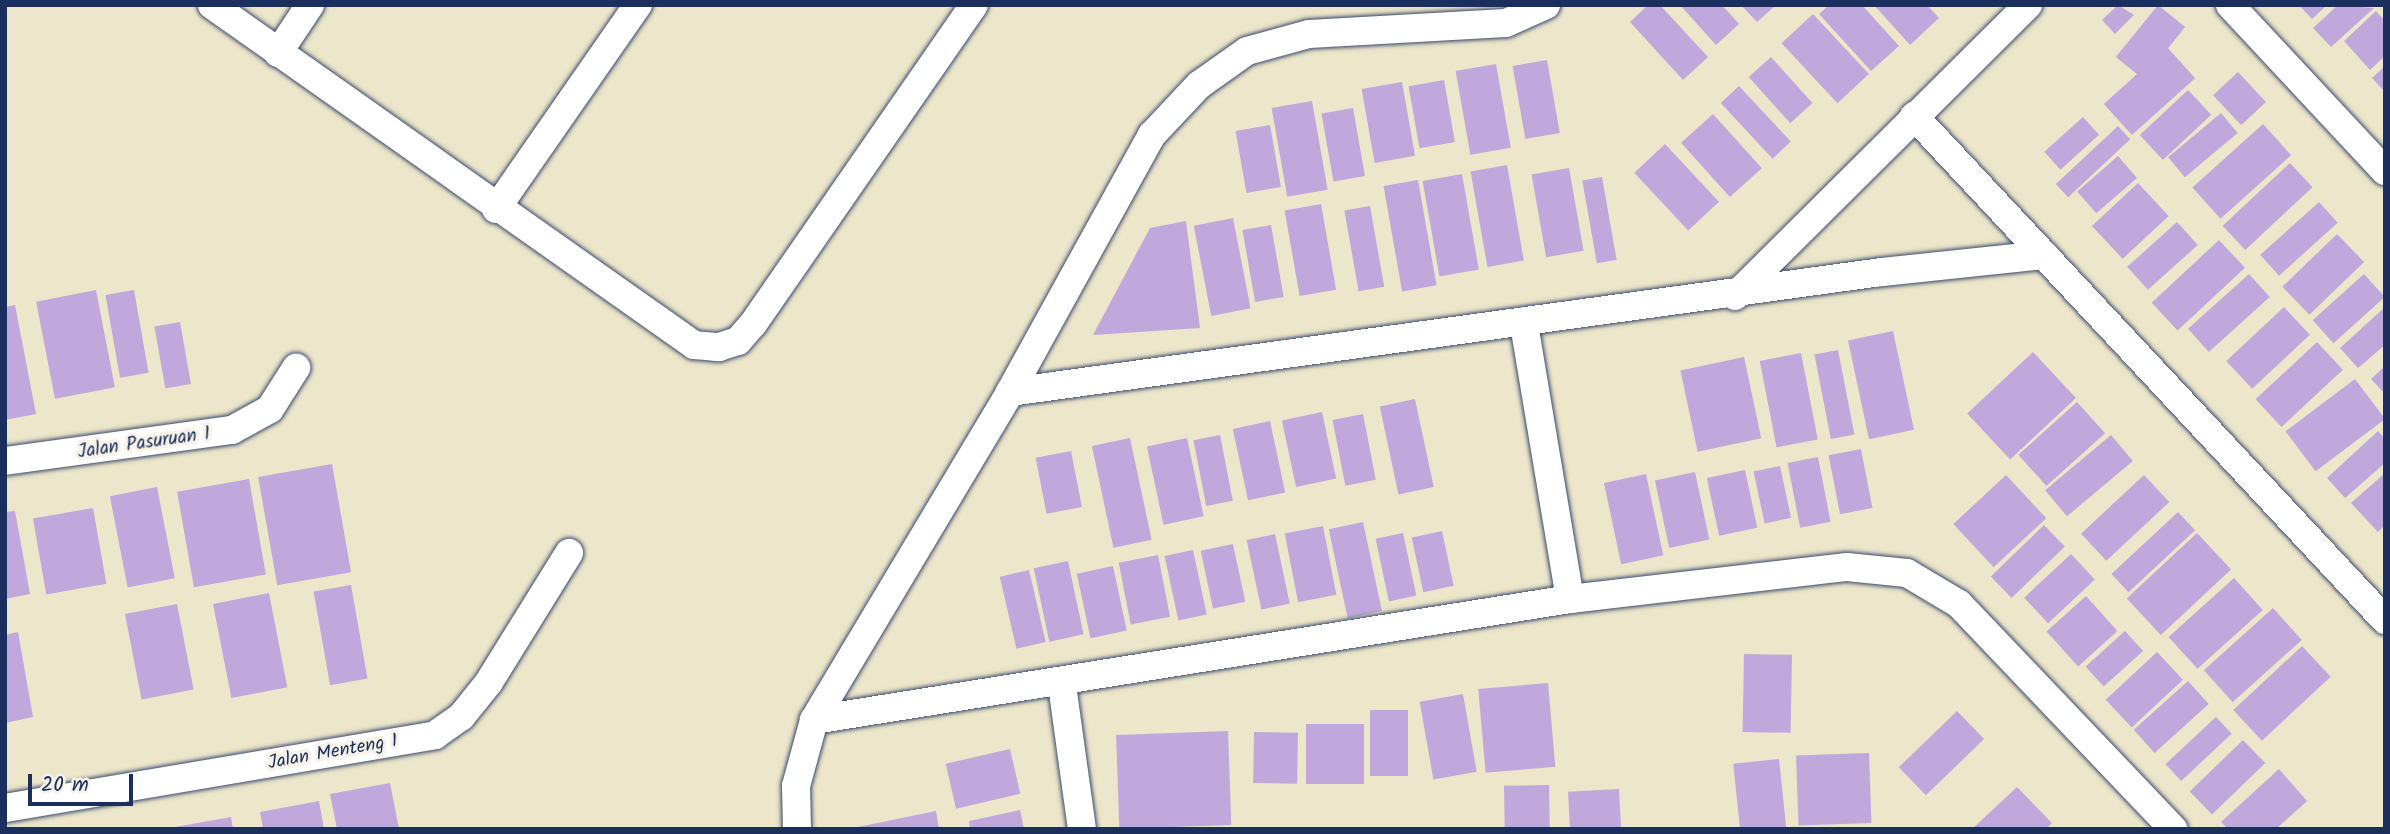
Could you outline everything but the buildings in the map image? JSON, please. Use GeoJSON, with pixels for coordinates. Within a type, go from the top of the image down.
{"type":"FeatureCollection","features":[{"type":"Feature","properties":{"kind":"street"},"geometry":{"type":"LineString","coordinates":[[212,5],[496,209],[694,345],[738,341],[974,5]]}},
{"type":"Feature","properties":{"kind":"street"},"geometry":{"type":"LineString","coordinates":[[278,53],[310,5]]}},
{"type":"Feature","properties":{"kind":"street"},"geometry":{"type":"LineString","coordinates":[[496,209],[638,5]]}},
{"type":"Feature","properties":{"kind":"street"},"geometry":{"type":"LineString","coordinates":[[797,829],[796,786],[814,720],[1010,392],[1152,135],[1199,85],[1247,51],[1309,34],[1506,23],[1546,5]]}},
{"type":"Feature","properties":{"kind":"street"},"geometry":{"type":"LineString","coordinates":[[1735,296],[2028,5]]}},
{"type":"Feature","properties":{"kind":"street"},"geometry":{"type":"LineString","coordinates":[[2230,5],[2385,171]]}},
{"type":"Feature","properties":{"kind":"street"},"geometry":{"type":"LineString","coordinates":[[1914,116],[2385,620]]}},
{"type":"Feature","properties":{"kind":"street"},"geometry":{"type":"LineString","coordinates":[[1010,392],[1735,296],[1882,272],[2043,256]]}},
{"type":"Feature","properties":{"kind":"street"},"geometry":{"type":"LineString","coordinates":[[1524,324],[1570,599]]}},
{"type":"Feature","properties":{"kind":"street","name":"Jalan Pasuruan 1"},"geometry":{"type":"LineString","coordinates":[[5,461],[232,430],[270,409],[296,368]]}},
{"type":"Feature","properties":{"kind":"street","name":"Jalan Menteng 1"},"geometry":{"type":"LineString","coordinates":[[5,808],[436,736],[461,718],[489,682],[569,552]]}},
{"type":"Feature","properties":{"kind":"street"},"geometry":{"type":"LineString","coordinates":[[814,720],[1062,685],[1570,599],[1771,571],[1847,566],[1907,573],[1959,604],[2173,829]]}},
{"type":"Feature","properties":{"kind":"street"},"geometry":{"type":"LineString","coordinates":[[1062,685],[1082,829]]}}]}
